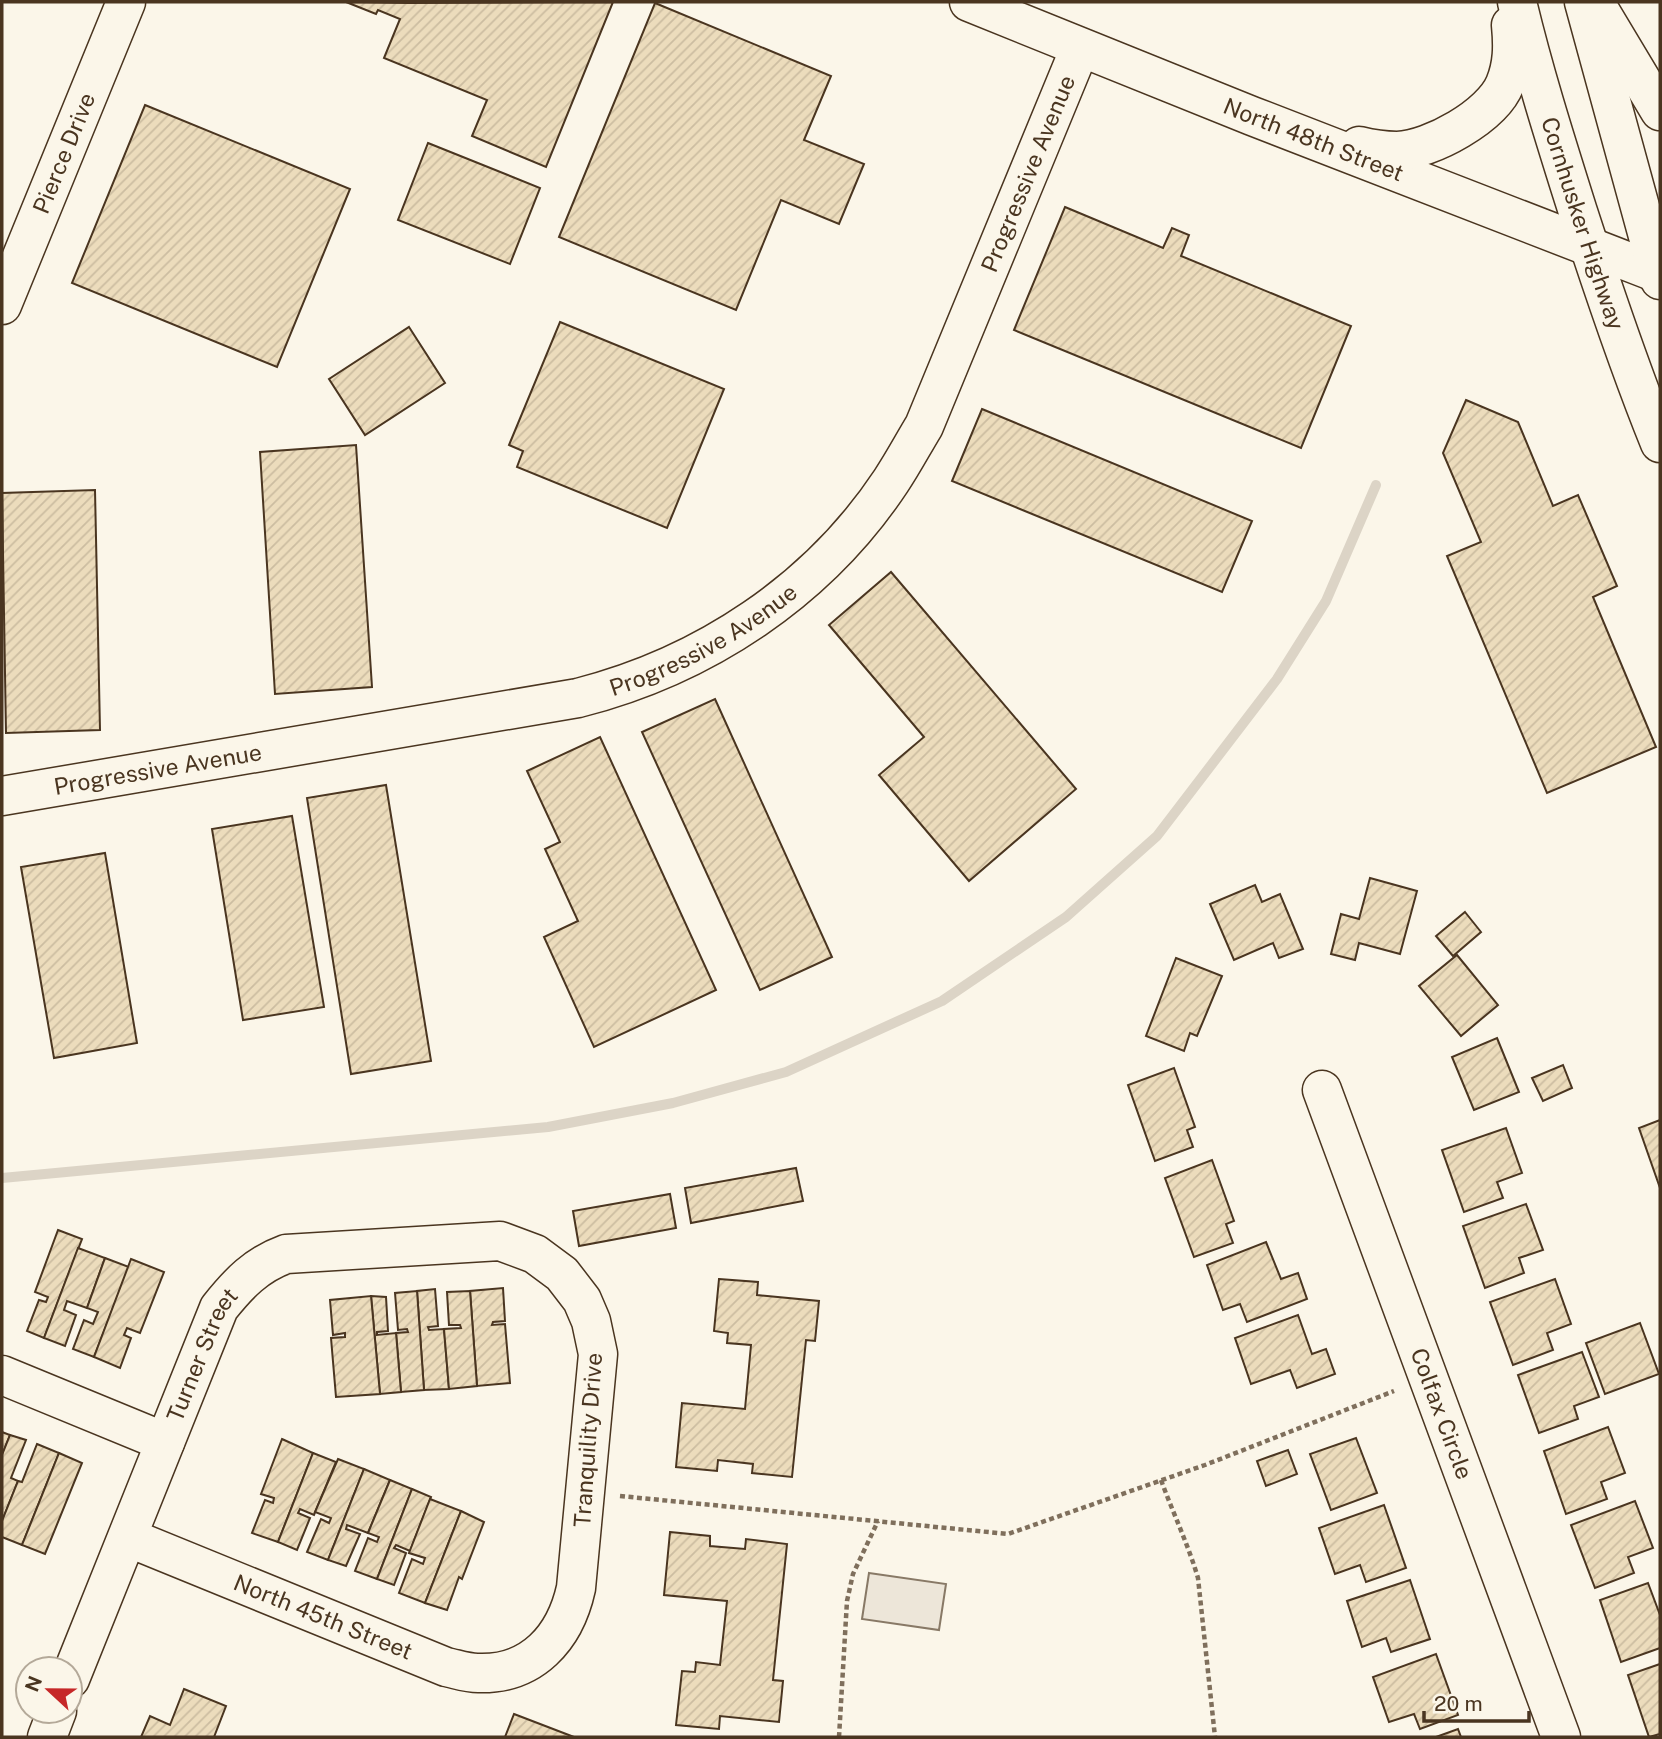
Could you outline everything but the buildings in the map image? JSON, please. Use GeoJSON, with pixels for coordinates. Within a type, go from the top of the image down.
{"type":"FeatureCollection","features":[{"type":"Feature","properties":{"kind":"street","name":"Pierce Drive"},"geometry":{"type":"LineString","coordinates":[[2,304],[126,2]]}},
{"type":"Feature","properties":{"kind":"street","name":"North 48th Street"},"geometry":{"type":"LineString","coordinates":[[970,2],[1080,48],[1590,246],[1660,276]]}},
{"type":"Feature","properties":{"kind":"street"},"geometry":{"type":"LineString","coordinates":[[1296,133],[1363,147],[1398,151],[1429,144],[1456,131],[1482,114],[1504,87],[1513,54],[1510,2]]}},
{"type":"Feature","properties":{"kind":"street","name":"Cornhusker Highway"},"geometry":{"type":"LineString","coordinates":[[1517,2],[1535,77],[1632,370],[1660,443]]}},
{"type":"Feature","properties":{"kind":"street"},"geometry":{"type":"LineString","coordinates":[[1584,2],[1660,276]]}},
{"type":"Feature","properties":{"kind":"street"},"geometry":{"type":"LineString","coordinates":[[1595,2],[1660,111]]}},
{"type":"Feature","properties":{"kind":"street","name":"Progressive Avenue"},"geometry":{"type":"LineString","coordinates":[[2,796],[578,698],[609,690],[673,666],[750,623],[790,593],[844,540],[891,481],[924,426],[1080,48]]}},
{"type":"Feature","properties":{"kind":"street","name":"Colfax Circle"},"geometry":{"type":"LineString","coordinates":[[1322,1090],[1562,1737]]}},
{"type":"Feature","properties":{"kind":"street","name":"Turner Street"},"geometry":{"type":"LineString","coordinates":[[80,1655],[219,1308],[239,1283],[267,1261],[286,1254],[499,1241]]}},
{"type":"Feature","properties":{"kind":"street","name":"Tranquility Drive"},"geometry":{"type":"LineString","coordinates":[[499,1241],[535,1254],[562,1274],[582,1300],[591,1321],[598,1354],[572,1608],[557,1636],[542,1651],[522,1664]]}},
{"type":"Feature","properties":{"kind":"street"},"geometry":{"type":"LineString","coordinates":[[2,1375],[165,1442]]}},
{"type":"Feature","properties":{"kind":"street","name":"North 45th Street"},"geometry":{"type":"LineString","coordinates":[[127,1537],[446,1667],[477,1673],[506,1671],[522,1664]]}},
{"type":"Feature","properties":{"kind":"path"},"geometry":{"type":"LineString","coordinates":[[585,1492],[1008,1534],[1161,1480],[1394,1391]]}},
{"type":"Feature","properties":{"kind":"path"},"geometry":{"type":"LineString","coordinates":[[1161,1480],[1198,1578],[1215,1737]]}},
{"type":"Feature","properties":{"kind":"path"},"geometry":{"type":"LineString","coordinates":[[839,1737],[848,1601],[853,1574],[878,1521]]}},
{"type":"Feature","properties":{"kind":"shaded area"},"geometry":{"type":"Polygon","coordinates":[[[869,1573],[946,1584],[939,1630],[862,1619],[869,1573]]]}},
{"type":"Feature","properties":{"kind":"waterway"},"geometry":{"type":"LineString","coordinates":[[2,1178],[548,1127],[673,1103],[786,1072],[942,1001],[1066,917],[1157,836],[1277,679],[1326,601],[1376,485]]}}]}
